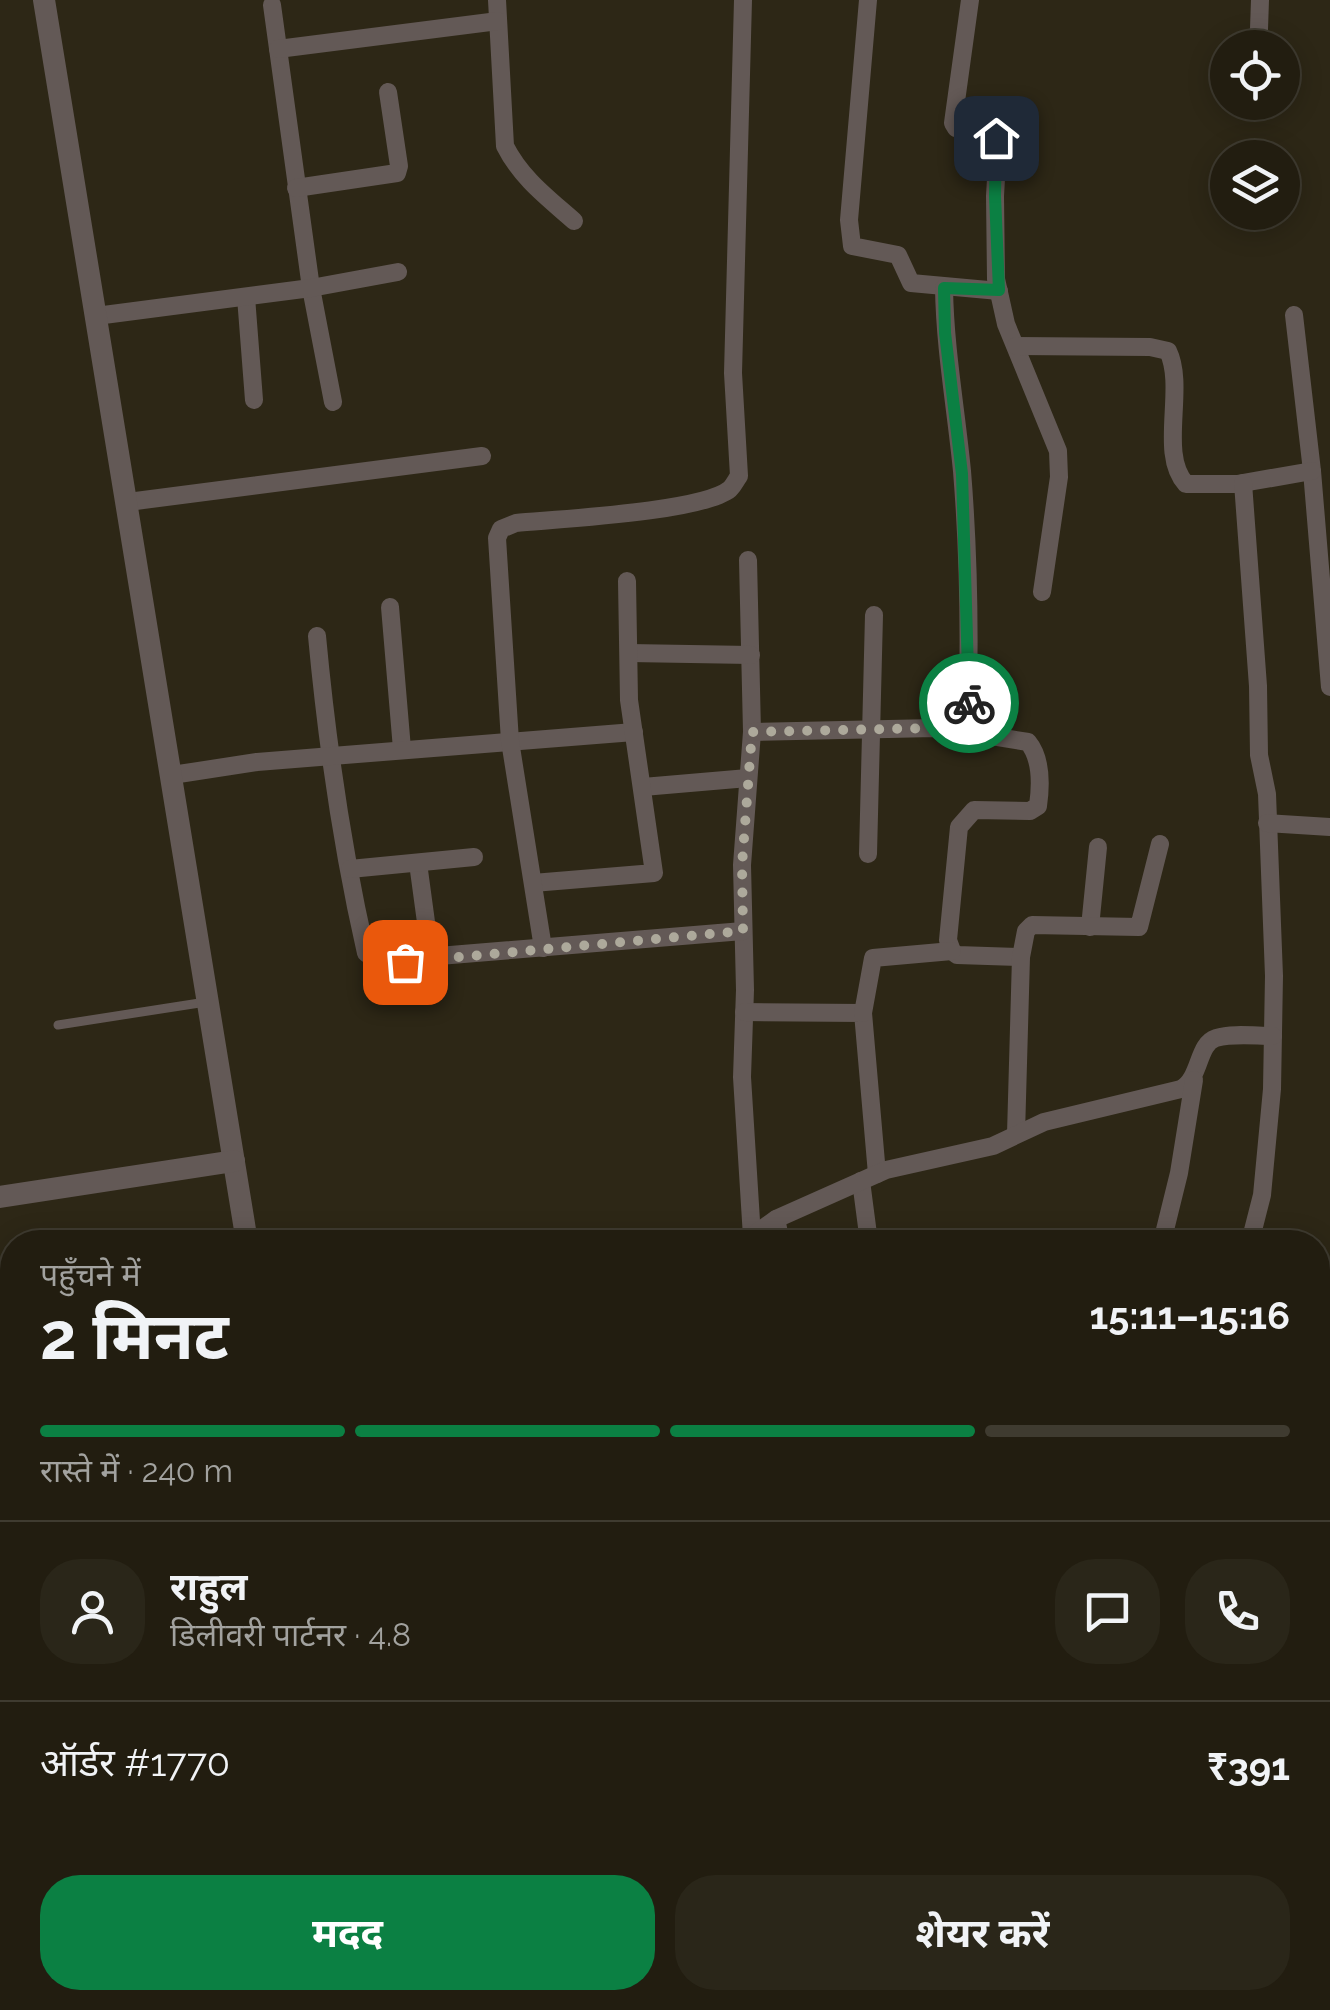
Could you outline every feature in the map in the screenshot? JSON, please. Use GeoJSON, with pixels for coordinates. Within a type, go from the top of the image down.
{"type":"FeatureCollection","features":[{"type":"Feature","properties":{"kind":"street"},"geometry":{"type":"LineString","coordinates":[[44,0],[246,1230]]}},
{"type":"Feature","properties":{"kind":"street"},"geometry":{"type":"LineString","coordinates":[[498,0],[505,146],[526,178],[574,221]]}},
{"type":"Feature","properties":{"kind":"street"},"geometry":{"type":"LineString","coordinates":[[543,948],[510,741],[497,538],[501,530],[516,523],[684,504],[729,490],[739,476],[733,374],[743,0]]}},
{"type":"Feature","properties":{"kind":"street"},"geometry":{"type":"LineString","coordinates":[[868,0],[849,236],[852,246],[898,255],[911,284],[999,290]]}},
{"type":"Feature","properties":{"kind":"street"},"geometry":{"type":"LineString","coordinates":[[970,0],[953,123],[956,128],[992,134],[998,144],[995,196],[999,290],[1006,324],[1058,451],[1059,476],[1042,592]]}},
{"type":"Feature","properties":{"kind":"street"},"geometry":{"type":"LineString","coordinates":[[1259,30],[1260,0]]}},
{"type":"Feature","properties":{"kind":"street"},"geometry":{"type":"LineString","coordinates":[[272,5],[296,188],[333,402]]}},
{"type":"Feature","properties":{"kind":"street"},"geometry":{"type":"LineString","coordinates":[[278,49],[498,21]]}},
{"type":"Feature","properties":{"kind":"street"},"geometry":{"type":"LineString","coordinates":[[296,188],[397,172],[388,92]]}},
{"type":"Feature","properties":{"kind":"street"},"geometry":{"type":"LineString","coordinates":[[96,316],[312,288],[398,272]]}},
{"type":"Feature","properties":{"kind":"street"},"geometry":{"type":"LineString","coordinates":[[944,288],[945,333],[962,474],[968,597],[968,732]]}},
{"type":"Feature","properties":{"kind":"street"},"geometry":{"type":"LineString","coordinates":[[246,296],[254,400]]}},
{"type":"Feature","properties":{"kind":"street"},"geometry":{"type":"LineString","coordinates":[[1294,315],[1330,686]]}},
{"type":"Feature","properties":{"kind":"street"},"geometry":{"type":"LineString","coordinates":[[1016,346],[1150,347],[1168,351],[1172,360],[1175,460],[1180,478],[1191,486],[1243,483],[1312,471]]}},
{"type":"Feature","properties":{"kind":"street"},"geometry":{"type":"LineString","coordinates":[[128,502],[482,456]]}},
{"type":"Feature","properties":{"kind":"street"},"geometry":{"type":"LineString","coordinates":[[1243,483],[1258,686],[1259,755],[1267,794],[1274,976],[1272,1089],[1262,1195],[1253,1230]]}},
{"type":"Feature","properties":{"kind":"street"},"geometry":{"type":"LineString","coordinates":[[747,1230],[742,865],[752,732],[748,560]]}},
{"type":"Feature","properties":{"kind":"street"},"geometry":{"type":"LineString","coordinates":[[533,883],[654,873],[630,700],[627,581]]}},
{"type":"Feature","properties":{"kind":"street"},"geometry":{"type":"LineString","coordinates":[[390,607],[402,749]]}},
{"type":"Feature","properties":{"kind":"street"},"geometry":{"type":"LineString","coordinates":[[868,854],[874,615]]}},
{"type":"Feature","properties":{"kind":"street"},"geometry":{"type":"LineString","coordinates":[[317,636],[329,756],[366,953],[378,961],[431,959],[743,931]]}},
{"type":"Feature","properties":{"kind":"street"},"geometry":{"type":"LineString","coordinates":[[629,653],[751,655]]}},
{"type":"Feature","properties":{"kind":"street"},"geometry":{"type":"LineString","coordinates":[[752,732],[934,728],[1028,742],[1038,759],[1038,806],[1030,811],[974,810],[959,827],[948,940],[957,956],[1022,957]]}},
{"type":"Feature","properties":{"kind":"street"},"geometry":{"type":"LineString","coordinates":[[172,775],[257,762],[634,732]]}},
{"type":"Feature","properties":{"kind":"street"},"geometry":{"type":"LineString","coordinates":[[643,787],[748,778]]}},
{"type":"Feature","properties":{"kind":"street"},"geometry":{"type":"LineString","coordinates":[[1267,823],[1330,827]]}},
{"type":"Feature","properties":{"kind":"street"},"geometry":{"type":"LineString","coordinates":[[1016,1134],[1026,931],[1032,926],[1139,927],[1160,844]]}},
{"type":"Feature","properties":{"kind":"street"},"geometry":{"type":"LineString","coordinates":[[1090,927],[1098,846]]}},
{"type":"Feature","properties":{"kind":"street"},"geometry":{"type":"LineString","coordinates":[[350,869],[474,857]]}},
{"type":"Feature","properties":{"kind":"street"},"geometry":{"type":"LineString","coordinates":[[418,862],[431,959]]}},
{"type":"Feature","properties":{"kind":"street"},"geometry":{"type":"LineString","coordinates":[[869,1230],[863,1013],[873,958],[952,951]]}},
{"type":"Feature","properties":{"kind":"street"},"geometry":{"type":"LineString","coordinates":[[744,1012],[863,1013]]}},
{"type":"Feature","properties":{"kind":"street"},"geometry":{"type":"LineString","coordinates":[[1165,1230],[1194,1080],[1210,1041],[1272,1036]]}},
{"type":"Feature","properties":{"kind":"street"},"geometry":{"type":"LineString","coordinates":[[761,1230],[776,1219],[869,1177],[992,1146],[1044,1122],[1181,1088],[1194,1080]]}},
{"type":"Feature","properties":{"kind":"street"},"geometry":{"type":"LineString","coordinates":[[0,1197],[234,1162]]}},
{"type":"Feature","properties":{"kind":"street"},"geometry":{"type":"LineString","coordinates":[[776,1219],[778,1230]]}},
{"type":"Feature","properties":{"kind":"lane"},"geometry":{"type":"LineString","coordinates":[[58,1025],[208,1001]]}},
{"type":"Feature","properties":{"kind":"way so far"},"geometry":{"type":"LineString","coordinates":[[405,962],[743,931],[742,865],[752,732],[888,728],[968,732],[969,703]]}},
{"type":"Feature","properties":{"kind":"route"},"geometry":{"type":"LineString","coordinates":[[969,703],[962,474],[945,333],[944,288],[999,290],[996,138]]}}]}
